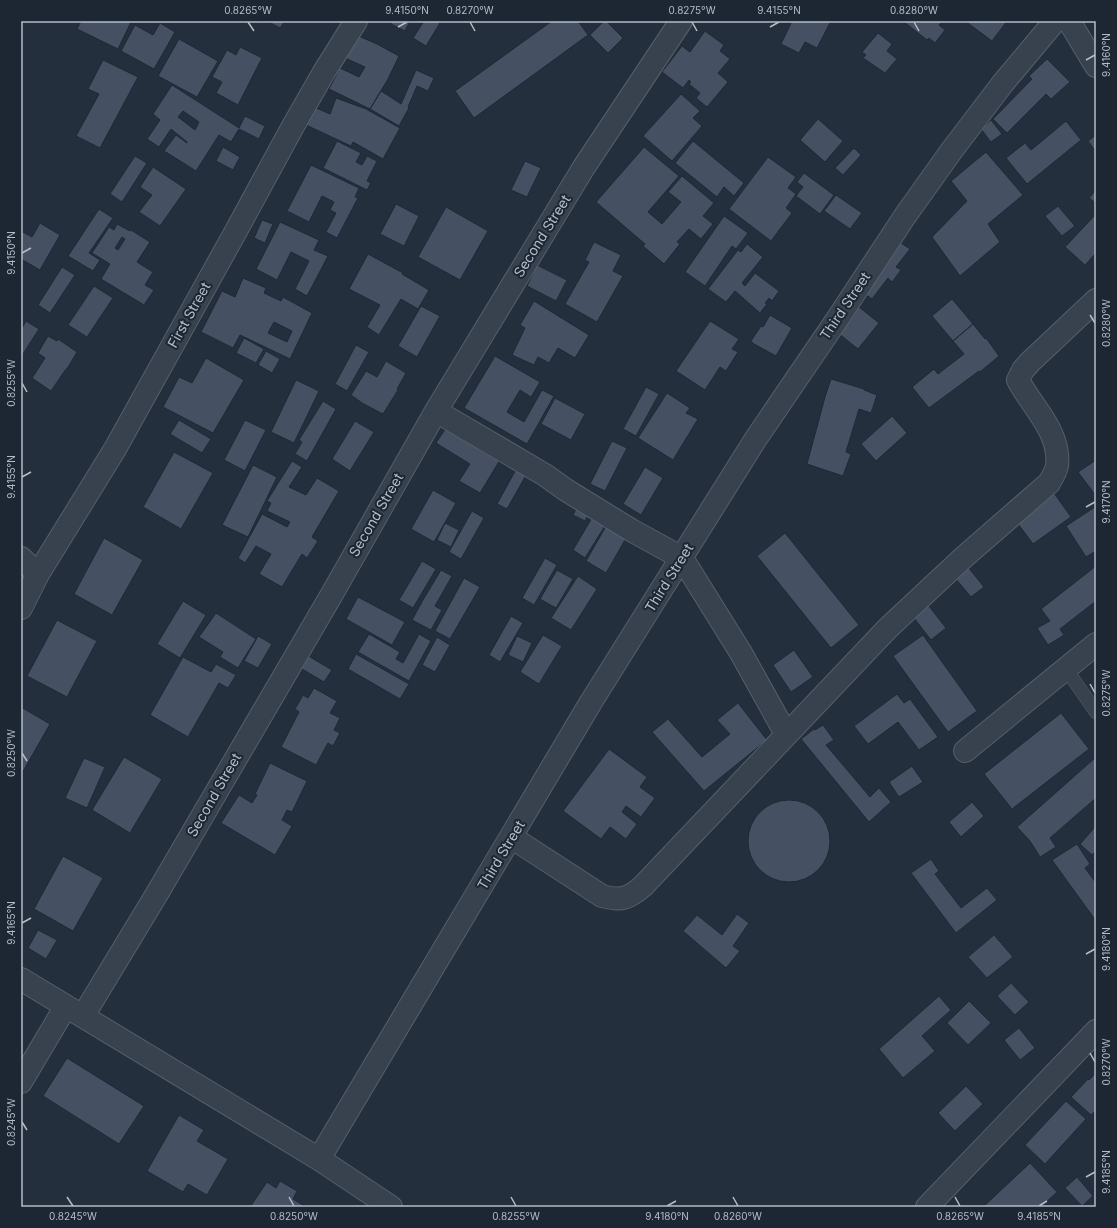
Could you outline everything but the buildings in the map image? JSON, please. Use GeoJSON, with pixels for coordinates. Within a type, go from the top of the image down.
{"type":"FeatureCollection","features":[{"type":"Feature","properties":{"kind":"street","name":"First Street"},"geometry":{"type":"LineString","coordinates":[[21,608],[38,574],[114,449],[292,128],[324,72],[356,21]]}},
{"type":"Feature","properties":{"kind":"street","name":"Second Street"},"geometry":{"type":"LineString","coordinates":[[21,1082],[75,1011],[158,892],[436,411],[584,167],[681,21]]}},
{"type":"Feature","properties":{"kind":"street","name":"Third Street"},"geometry":{"type":"LineString","coordinates":[[319,1159],[591,702],[754,440],[840,315],[905,216],[952,150],[1003,83],[1055,21]]}},
{"type":"Feature","properties":{"kind":"street"},"geometry":{"type":"LineString","coordinates":[[1069,21],[1096,66]]}},
{"type":"Feature","properties":{"kind":"street"},"geometry":{"type":"LineString","coordinates":[[511,837],[602,896],[622,900],[634,895],[888,628],[964,557],[1049,483],[1057,467],[1057,448],[1048,427],[1018,380],[1023,370],[1030,362],[1096,300]]}},
{"type":"Feature","properties":{"kind":"street"},"geometry":{"type":"LineString","coordinates":[[436,411],[545,475],[566,490],[631,530],[682,558],[741,653],[786,734]]}},
{"type":"Feature","properties":{"kind":"street"},"geometry":{"type":"LineString","coordinates":[[21,558],[38,574]]}},
{"type":"Feature","properties":{"kind":"street"},"geometry":{"type":"LineString","coordinates":[[965,750],[1096,644]]}},
{"type":"Feature","properties":{"kind":"street"},"geometry":{"type":"LineString","coordinates":[[21,979],[319,1159],[391,1207]]}},
{"type":"Feature","properties":{"kind":"street"},"geometry":{"type":"LineString","coordinates":[[927,1207],[1096,1031]]}},
{"type":"Feature","properties":{"kind":"lane"},"geometry":{"type":"LineString","coordinates":[[1066,669],[1096,712]]}}]}
